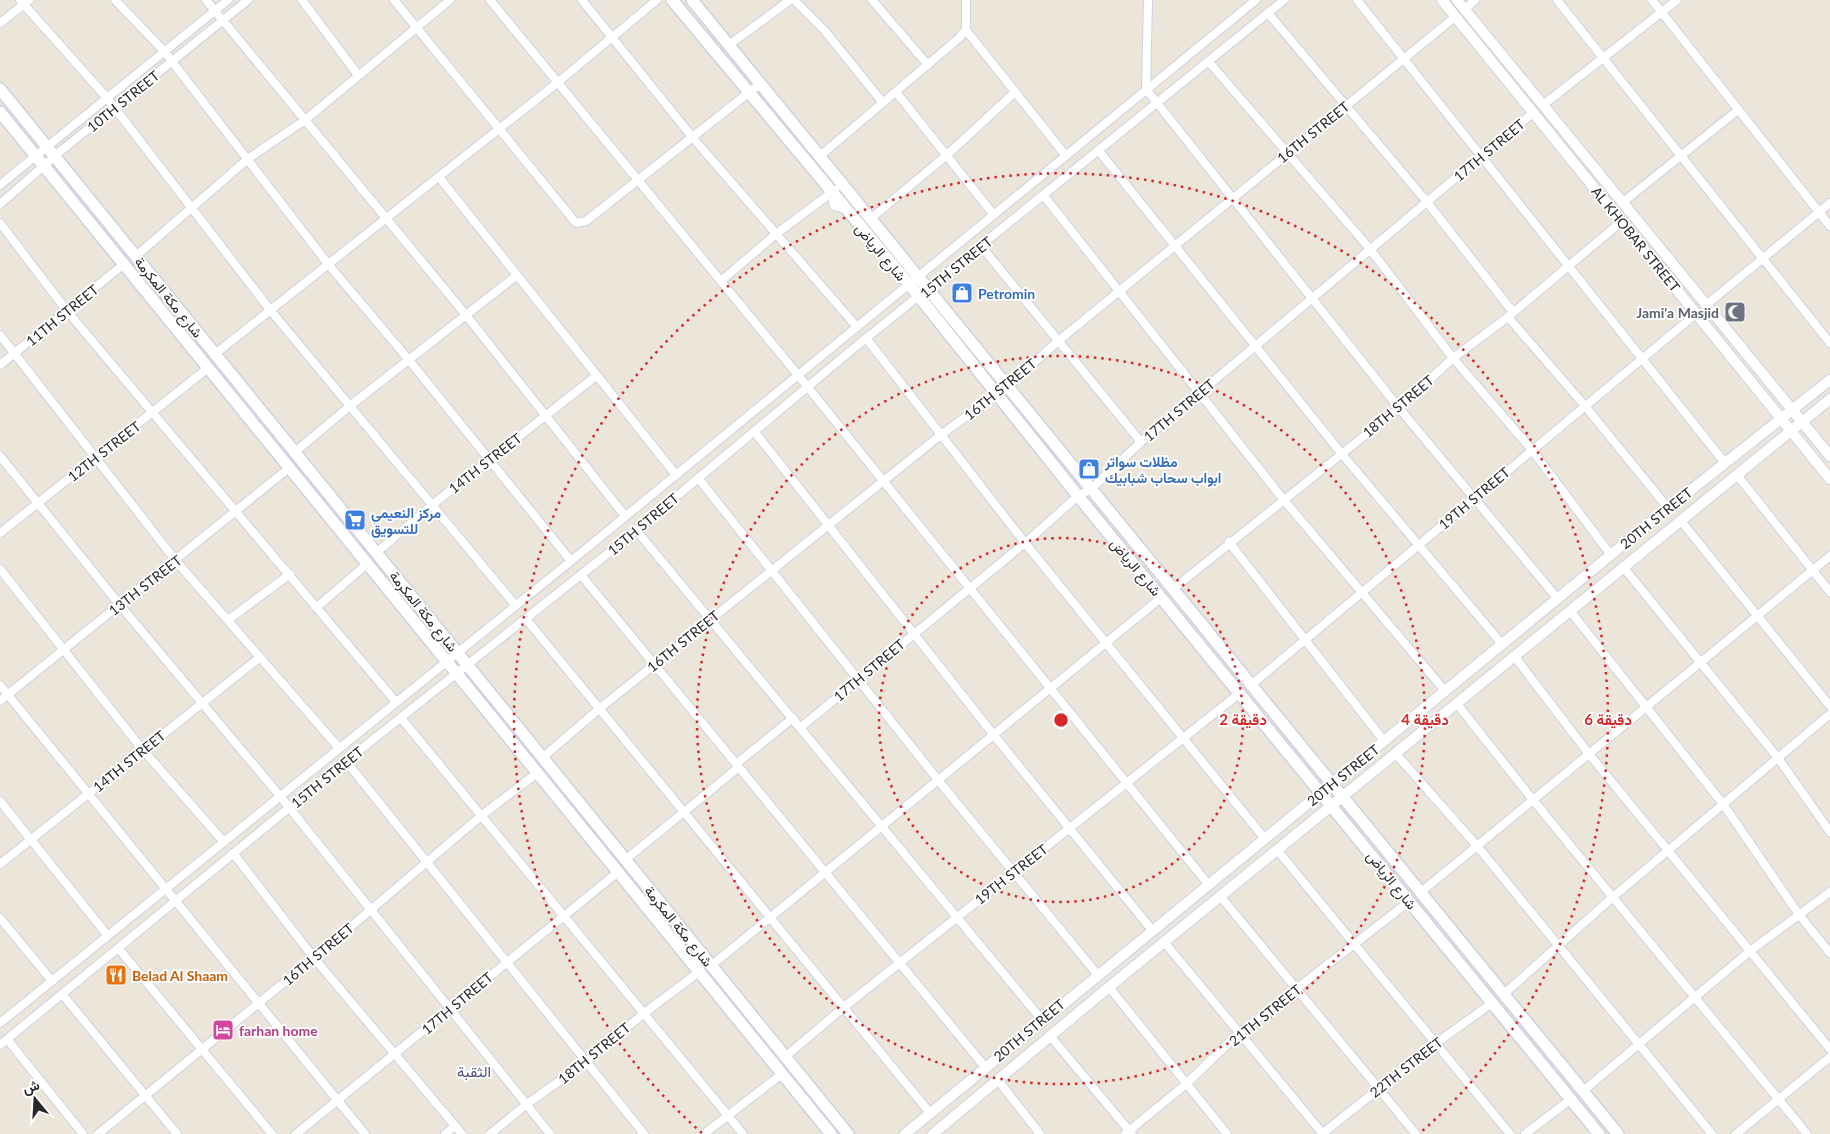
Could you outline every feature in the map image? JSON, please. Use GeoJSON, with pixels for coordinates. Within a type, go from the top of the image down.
{"type":"FeatureCollection","features":[{"type":"Feature","properties":{"kind":"main road","name":"شارع الرياض"},"geometry":{"type":"LineString","coordinates":[[672,0],[909,284],[996,395],[1599,1134]]}},
{"type":"Feature","properties":{"kind":"main road","name":"شارع الرياض"},"geometry":{"type":"LineString","coordinates":[[692,0],[1618,1134]]}},
{"type":"Feature","properties":{"kind":"main road","name":"شارع مكة المكرمة"},"geometry":{"type":"LineString","coordinates":[[0,89],[848,1134]]}},
{"type":"Feature","properties":{"kind":"main road","name":"شارع مكة المكرمة"},"geometry":{"type":"LineString","coordinates":[[0,112],[831,1134]]}},
{"type":"Feature","properties":{"kind":"street"},"geometry":{"type":"LineString","coordinates":[[115,0],[164,51],[249,158],[328,264],[409,360],[571,561]]}},
{"type":"Feature","properties":{"kind":"street"},"geometry":{"type":"LineString","coordinates":[[206,0],[466,315],[626,516]]}},
{"type":"Feature","properties":{"kind":"street","name":"10TH STREET"},"geometry":{"type":"LineString","coordinates":[[0,185],[228,0]]}},
{"type":"Feature","properties":{"kind":"street","name":"10TH STREET"},"geometry":{"type":"LineString","coordinates":[[0,204],[54,156],[248,0]]}},
{"type":"Feature","properties":{"kind":"street"},"geometry":{"type":"LineString","coordinates":[[302,0],[358,75]]}},
{"type":"Feature","properties":{"kind":"street"},"geometry":{"type":"LineString","coordinates":[[394,0],[498,130],[576,223],[586,221],[761,83]]}},
{"type":"Feature","properties":{"kind":"street"},"geometry":{"type":"LineString","coordinates":[[136,256],[190,207],[249,158],[305,120],[450,0]]}},
{"type":"Feature","properties":{"kind":"street"},"geometry":{"type":"LineString","coordinates":[[490,0],[637,181],[808,386],[969,589],[1208,884]]}},
{"type":"Feature","properties":{"kind":"street"},"geometry":{"type":"LineString","coordinates":[[582,0],[693,138],[857,327]]}},
{"type":"Feature","properties":{"kind":"street"},"geometry":{"type":"LineString","coordinates":[[215,354],[557,83],[611,36],[658,0]]}},
{"type":"Feature","properties":{"kind":"street"},"geometry":{"type":"LineString","coordinates":[[729,44],[792,0],[825,31],[883,103]]}},
{"type":"Feature","properties":{"kind":"street"},"geometry":{"type":"LineString","coordinates":[[872,0],[928,66]]}},
{"type":"Feature","properties":{"kind":"street"},"geometry":{"type":"LineString","coordinates":[[966,0],[966,30],[1066,156]]}},
{"type":"Feature","properties":{"kind":"street"},"geometry":{"type":"LineString","coordinates":[[1148,0],[1146,90],[1399,408],[1558,599]]}},
{"type":"Feature","properties":{"kind":"street","name":"15TH STREET"},"geometry":{"type":"LineString","coordinates":[[0,1045],[346,761],[582,575],[866,338],[1158,104],[1284,0]]}},
{"type":"Feature","properties":{"kind":"street"},"geometry":{"type":"LineString","coordinates":[[1357,0],[1725,463]]}},
{"type":"Feature","properties":{"kind":"street","name":"AL KHOBAR STREET"},"geometry":{"type":"LineString","coordinates":[[1442,0],[1621,222],[1793,411],[1830,456]]}},
{"type":"Feature","properties":{"kind":"street","name":"AL KHOBAR STREET"},"geometry":{"type":"LineString","coordinates":[[1457,0],[1622,203],[1781,420],[1830,479]]}},
{"type":"Feature","properties":{"kind":"street"},"geometry":{"type":"LineString","coordinates":[[1465,9],[1475,0]]}},
{"type":"Feature","properties":{"kind":"street"},"geometry":{"type":"LineString","coordinates":[[1557,0],[1830,343]]}},
{"type":"Feature","properties":{"kind":"street"},"geometry":{"type":"LineString","coordinates":[[1652,0],[1830,226]]}},
{"type":"Feature","properties":{"kind":"street"},"geometry":{"type":"LineString","coordinates":[[1543,105],[1677,0]]}},
{"type":"Feature","properties":{"kind":"street"},"geometry":{"type":"LineString","coordinates":[[0,22],[24,1],[107,98],[271,310],[516,606]]}},
{"type":"Feature","properties":{"kind":"street"},"geometry":{"type":"LineString","coordinates":[[1254,1],[1427,202],[1510,314],[1668,508]]}},
{"type":"Feature","properties":{"kind":"street","name":"15TH STREET"},"geometry":{"type":"LineString","coordinates":[[0,1023],[516,606],[1254,1]]}},
{"type":"Feature","properties":{"kind":"street","name":"16TH STREET"},"geometry":{"type":"LineString","coordinates":[[542,758],[599,709],[942,434],[1007,387],[1057,342],[1455,16]]}},
{"type":"Feature","properties":{"kind":"street"},"geometry":{"type":"LineString","coordinates":[[820,156],[928,66],[966,30]]}},
{"type":"Feature","properties":{"kind":"street"},"geometry":{"type":"LineString","coordinates":[[1209,62],[1370,249],[1453,358],[1532,450],[1610,555]]}},
{"type":"Feature","properties":{"kind":"street"},"geometry":{"type":"LineString","coordinates":[[896,92],[994,214]]}},
{"type":"Feature","properties":{"kind":"street"},"geometry":{"type":"LineString","coordinates":[[870,219],[948,155],[1015,92]]}},
{"type":"Feature","properties":{"kind":"street"},"geometry":{"type":"LineString","coordinates":[[1622,203],[1738,110]]}},
{"type":"Feature","properties":{"kind":"street","name":"17TH STREET"},"geometry":{"type":"LineString","coordinates":[[801,727],[857,679],[1025,543],[1078,496],[1091,489],[1141,442],[1534,112]]}},
{"type":"Feature","properties":{"kind":"street"},"geometry":{"type":"LineString","coordinates":[[1099,151],[1257,345],[1341,453],[1502,644]]}},
{"type":"Feature","properties":{"kind":"street"},"geometry":{"type":"LineString","coordinates":[[439,177],[676,475]]}},
{"type":"Feature","properties":{"kind":"street"},"geometry":{"type":"LineString","coordinates":[[721,281],[776,234],[843,185]]}},
{"type":"Feature","properties":{"kind":"street"},"geometry":{"type":"LineString","coordinates":[[1044,196],[1201,392],[1283,499],[1445,692]]}},
{"type":"Feature","properties":{"kind":"street","name":"19TH STREET"},"geometry":{"type":"LineString","coordinates":[[1251,685],[1830,203]]}},
{"type":"Feature","properties":{"kind":"street","name":"18TH STREET"},"geometry":{"type":"LineString","coordinates":[[1173,589],[1229,542],[1399,408],[1453,358],[1510,314],[1621,222]]}},
{"type":"Feature","properties":{"kind":"street"},"geometry":{"type":"LineString","coordinates":[[0,223],[67,311],[154,412],[236,513],[290,574],[396,702]]}},
{"type":"Feature","properties":{"kind":"street"},"geometry":{"type":"LineString","coordinates":[[981,246],[1057,342],[1141,442]]}},
{"type":"Feature","properties":{"kind":"street","name":"11TH STREET"},"geometry":{"type":"LineString","coordinates":[[0,365],[124,264]]}},
{"type":"Feature","properties":{"kind":"street"},"geometry":{"type":"LineString","coordinates":[[295,452],[351,405],[516,276]]}},
{"type":"Feature","properties":{"kind":"street"},"geometry":{"type":"LineString","coordinates":[[0,336],[176,561],[259,658],[340,748]]}},
{"type":"Feature","properties":{"kind":"street"},"geometry":{"type":"LineString","coordinates":[[866,338],[1025,543],[1265,838]]}},
{"type":"Feature","properties":{"kind":"street","name":"12TH STREET"},"geometry":{"type":"LineString","coordinates":[[0,533],[208,368]]}},
{"type":"Feature","properties":{"kind":"street","name":"14TH STREET"},"geometry":{"type":"LineString","coordinates":[[376,553],[432,505],[596,376]]}},
{"type":"Feature","properties":{"kind":"street","name":"20TH STREET"},"geometry":{"type":"LineString","coordinates":[[905,1134],[1097,974],[1445,692],[1610,555],[1830,380]]}},
{"type":"Feature","properties":{"kind":"street","name":"20TH STREET"},"geometry":{"type":"LineString","coordinates":[[938,1133],[998,1080],[1110,987],[1830,399]]}},
{"type":"Feature","properties":{"kind":"street"},"geometry":{"type":"LineString","coordinates":[[754,431],[993,734],[1152,930]]}},
{"type":"Feature","properties":{"kind":"street"},"geometry":{"type":"LineString","coordinates":[[0,456],[119,604],[280,796],[550,1134]]}},
{"type":"Feature","properties":{"kind":"street","name":"13TH STREET"},"geometry":{"type":"LineString","coordinates":[[0,701],[63,648],[236,513],[289,468]]}},
{"type":"Feature","properties":{"kind":"street"},"geometry":{"type":"LineString","coordinates":[[1738,475],[1830,592]]}},
{"type":"Feature","properties":{"kind":"street"},"geometry":{"type":"LineString","coordinates":[[698,478],[938,780],[1097,974]]}},
{"type":"Feature","properties":{"kind":"street"},"geometry":{"type":"LineString","coordinates":[[1681,522],[1830,706]]}},
{"type":"Feature","properties":{"kind":"street"},"geometry":{"type":"LineString","coordinates":[[636,530],[1042,1020]]}},
{"type":"Feature","properties":{"kind":"street"},"geometry":{"type":"LineString","coordinates":[[1229,542],[1384,741]]}},
{"type":"Feature","properties":{"kind":"street"},"geometry":{"type":"LineString","coordinates":[[1421,892],[1830,556]]}},
{"type":"Feature","properties":{"kind":"street"},"geometry":{"type":"LineString","coordinates":[[317,607],[367,564]]}},
{"type":"Feature","properties":{"kind":"street"},"geometry":{"type":"LineString","coordinates":[[1624,568],[1778,758],[1830,832]]}},
{"type":"Feature","properties":{"kind":"street"},"geometry":{"type":"LineString","coordinates":[[0,569],[142,750],[224,842]]}},
{"type":"Feature","properties":{"kind":"street"},"geometry":{"type":"LineString","coordinates":[[228,620],[290,574]]}},
{"type":"Feature","properties":{"kind":"street"},"geometry":{"type":"LineString","coordinates":[[582,575],[985,1067]]}},
{"type":"Feature","properties":{"kind":"street"},"geometry":{"type":"LineString","coordinates":[[712,965],[768,917],[826,873],[1105,642],[1162,598]]}},
{"type":"Feature","properties":{"kind":"street"},"geometry":{"type":"LineString","coordinates":[[1571,612],[1645,708],[1723,804],[1800,916],[1830,953]]}},
{"type":"Feature","properties":{"kind":"street"},"geometry":{"type":"LineString","coordinates":[[526,619],[768,917],[930,1112]]}},
{"type":"Feature","properties":{"kind":"street"},"geometry":{"type":"LineString","coordinates":[[1515,657],[1589,754],[1830,1049]]}},
{"type":"Feature","properties":{"kind":"street","name":"14TH STREET"},"geometry":{"type":"LineString","coordinates":[[0,864],[259,658]]}},
{"type":"Feature","properties":{"kind":"street"},"geometry":{"type":"LineString","coordinates":[[0,685],[365,1134]]}},
{"type":"Feature","properties":{"kind":"street","name":"19TH STREET"},"geometry":{"type":"LineString","coordinates":[[785,1057],[899,963],[1240,693]]}},
{"type":"Feature","properties":{"kind":"street"},"geometry":{"type":"LineString","coordinates":[[1457,704],[1533,800],[1807,1134]]}},
{"type":"Feature","properties":{"kind":"street"},"geometry":{"type":"LineString","coordinates":[[1504,994],[1612,897],[1830,714]]}},
{"type":"Feature","properties":{"kind":"street"},"geometry":{"type":"LineString","coordinates":[[401,718],[563,918],[743,1134]]}},
{"type":"Feature","properties":{"kind":"street"},"geometry":{"type":"LineString","coordinates":[[625,860],[793,718]]}},
{"type":"Feature","properties":{"kind":"street"},"geometry":{"type":"LineString","coordinates":[[1396,754],[1478,847],[1712,1134]]}},
{"type":"Feature","properties":{"kind":"street"},"geometry":{"type":"LineString","coordinates":[[346,761],[644,1134]]}},
{"type":"Feature","properties":{"kind":"street","name":"16TH STREET"},"geometry":{"type":"LineString","coordinates":[[98,1134],[314,958],[481,816],[536,773]]}},
{"type":"Feature","properties":{"kind":"street"},"geometry":{"type":"LineString","coordinates":[[0,801],[32,838],[108,936]]}},
{"type":"Feature","properties":{"kind":"street"},"geometry":{"type":"LineString","coordinates":[[1278,851],[1353,945],[1510,1134]]}},
{"type":"Feature","properties":{"kind":"street"},"geometry":{"type":"LineString","coordinates":[[234,853],[314,958],[462,1134]]}},
{"type":"Feature","properties":{"kind":"street","name":"17TH STREET"},"geometry":{"type":"LineString","coordinates":[[296,1134],[506,961],[563,918],[618,872]]}},
{"type":"Feature","properties":{"kind":"street"},"geometry":{"type":"LineString","coordinates":[[1582,1091],[1750,950],[1800,916],[1830,892]]}},
{"type":"Feature","properties":{"kind":"street"},"geometry":{"type":"LineString","coordinates":[[1221,897],[1416,1134]]}},
{"type":"Feature","properties":{"kind":"street","name":"21TH STREET"},"geometry":{"type":"LineString","coordinates":[[1129,1133],[1186,1085],[1239,1033],[1410,901]]}},
{"type":"Feature","properties":{"kind":"street"},"geometry":{"type":"LineString","coordinates":[[0,918],[52,981]]}},
{"type":"Feature","properties":{"kind":"street"},"geometry":{"type":"LineString","coordinates":[[1164,943],[1323,1134]]}},
{"type":"Feature","properties":{"kind":"street"},"geometry":{"type":"LineString","coordinates":[[119,949],[272,1134]]}},
{"type":"Feature","properties":{"kind":"street","name":"18TH STREET"},"geometry":{"type":"LineString","coordinates":[[490,1134],[526,1104],[586,1062],[643,1014],[699,972]]}},
{"type":"Feature","properties":{"kind":"street"},"geometry":{"type":"LineString","coordinates":[[1110,987],[1186,1085],[1227,1134]]}},
{"type":"Feature","properties":{"kind":"street"},"geometry":{"type":"LineString","coordinates":[[62,994],[178,1134]]}},
{"type":"Feature","properties":{"kind":"street","name":"22TH STREET"},"geometry":{"type":"LineString","coordinates":[[1323,1134],[1435,1044],[1492,1003]]}},
{"type":"Feature","properties":{"kind":"street"},"geometry":{"type":"LineString","coordinates":[[1051,1037],[1129,1133]]}},
{"type":"Feature","properties":{"kind":"street"},"geometry":{"type":"LineString","coordinates":[[7,1039],[83,1134]]}},
{"type":"Feature","properties":{"kind":"street"},"geometry":{"type":"LineString","coordinates":[[1736,1134],[1830,1057]]}},
{"type":"Feature","properties":{"kind":"street"},"geometry":{"type":"LineString","coordinates":[[704,1134],[727,1114],[782,1074]]}},
{"type":"Feature","properties":{"kind":"street"},"geometry":{"type":"LineString","coordinates":[[998,1080],[1040,1134]]}},
{"type":"Feature","properties":{"kind":"street"},"geometry":{"type":"LineString","coordinates":[[1525,1134],[1571,1099]]}},
{"type":"Feature","properties":{"kind":"street"},"geometry":{"type":"LineString","coordinates":[[444,1134],[455,1126]]}},
{"type":"Feature","properties":{"kind":"place","name":"Petromin"},"geometry":{"type":"Point","coordinates":[962,293]}},
{"type":"Feature","properties":{"kind":"place","name":"Jami'a Masjid"},"geometry":{"type":"Point","coordinates":[1735,312]}},
{"type":"Feature","properties":{"kind":"place","name":"مظلات سواتر ابواب سحاب شبابيك"},"geometry":{"type":"Point","coordinates":[1089,469]}},
{"type":"Feature","properties":{"kind":"place","name":"مركز النعيمي للتسويق"},"geometry":{"type":"Point","coordinates":[355,520]}},
{"type":"Feature","properties":{"kind":"place","name":"Belad Al Shaam"},"geometry":{"type":"Point","coordinates":[116,975]}},
{"type":"Feature","properties":{"kind":"place","name":"farhan home"},"geometry":{"type":"Point","coordinates":[223,1030]}},
{"type":"Feature","properties":{"kind":"district","name":"الثقبة"},"geometry":{"type":"Point","coordinates":[474,1071]}}]}
